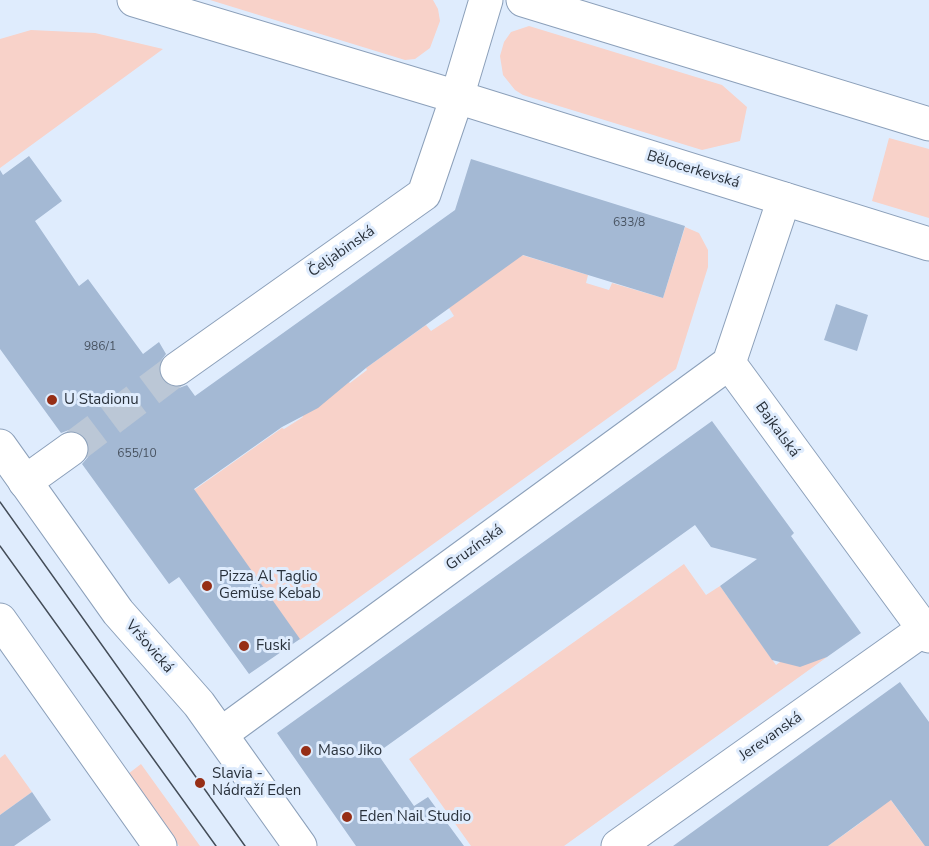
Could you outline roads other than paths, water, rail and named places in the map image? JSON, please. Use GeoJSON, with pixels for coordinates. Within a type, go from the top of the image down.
{"type":"FeatureCollection","features":[{"type":"Feature","properties":{"kind":"street","name":"Bělocerkevská"},"geometry":{"type":"LineString","coordinates":[[134,0],[457,97],[929,244]]}},
{"type":"Feature","properties":{"kind":"street"},"geometry":{"type":"LineString","coordinates":[[457,97],[486,0]]}},
{"type":"Feature","properties":{"kind":"street"},"geometry":{"type":"LineString","coordinates":[[523,0],[929,124]]}},
{"type":"Feature","properties":{"kind":"street","name":"Čeljabinská"},"geometry":{"type":"LineString","coordinates":[[177,369],[424,194],[457,97]]}},
{"type":"Feature","properties":{"kind":"street"},"geometry":{"type":"LineString","coordinates":[[729,363],[784,199]]}},
{"type":"Feature","properties":{"kind":"street","name":"Bajkalská"},"geometry":{"type":"LineString","coordinates":[[729,363],[926,633]]}},
{"type":"Feature","properties":{"kind":"street","name":"Gruzínská"},"geometry":{"type":"LineString","coordinates":[[221,734],[729,363]]}},
{"type":"Feature","properties":{"kind":"street","name":"Vršovická"},"geometry":{"type":"LineString","coordinates":[[0,446],[118,612],[199,704],[300,846]]}},
{"type":"Feature","properties":{"kind":"street"},"geometry":{"type":"LineString","coordinates":[[25,482],[71,449]]}},
{"type":"Feature","properties":{"kind":"street"},"geometry":{"type":"LineString","coordinates":[[0,620],[160,846]]}},
{"type":"Feature","properties":{"kind":"street","name":"Jerevanská"},"geometry":{"type":"LineString","coordinates":[[618,846],[926,633]]}},
{"type":"Feature","properties":{"kind":"tunnel"},"geometry":{"type":"LineString","coordinates":[[71,449],[177,369]]}},
{"type":"Feature","properties":{"kind":"tram line"},"geometry":{"type":"LineString","coordinates":[[0,502],[245,846]]}},
{"type":"Feature","properties":{"kind":"tram line"},"geometry":{"type":"LineString","coordinates":[[0,546],[216,846]]}},
{"type":"Feature","properties":{"kind":"place","name":"U Stadionu"},"geometry":{"type":"Point","coordinates":[52,400]}},
{"type":"Feature","properties":{"kind":"place","name":"Pizza Al Taglio Gemüse Kebab"},"geometry":{"type":"Point","coordinates":[207,586]}},
{"type":"Feature","properties":{"kind":"place","name":"Fuski"},"geometry":{"type":"Point","coordinates":[244,646]}},
{"type":"Feature","properties":{"kind":"place","name":"Maso Jiko"},"geometry":{"type":"Point","coordinates":[306,751]}},
{"type":"Feature","properties":{"kind":"place","name":"Slavia - Nádraží Eden"},"geometry":{"type":"Point","coordinates":[200,783]}},
{"type":"Feature","properties":{"kind":"place","name":"Eden Nail Studio"},"geometry":{"type":"Point","coordinates":[347,817]}}]}
